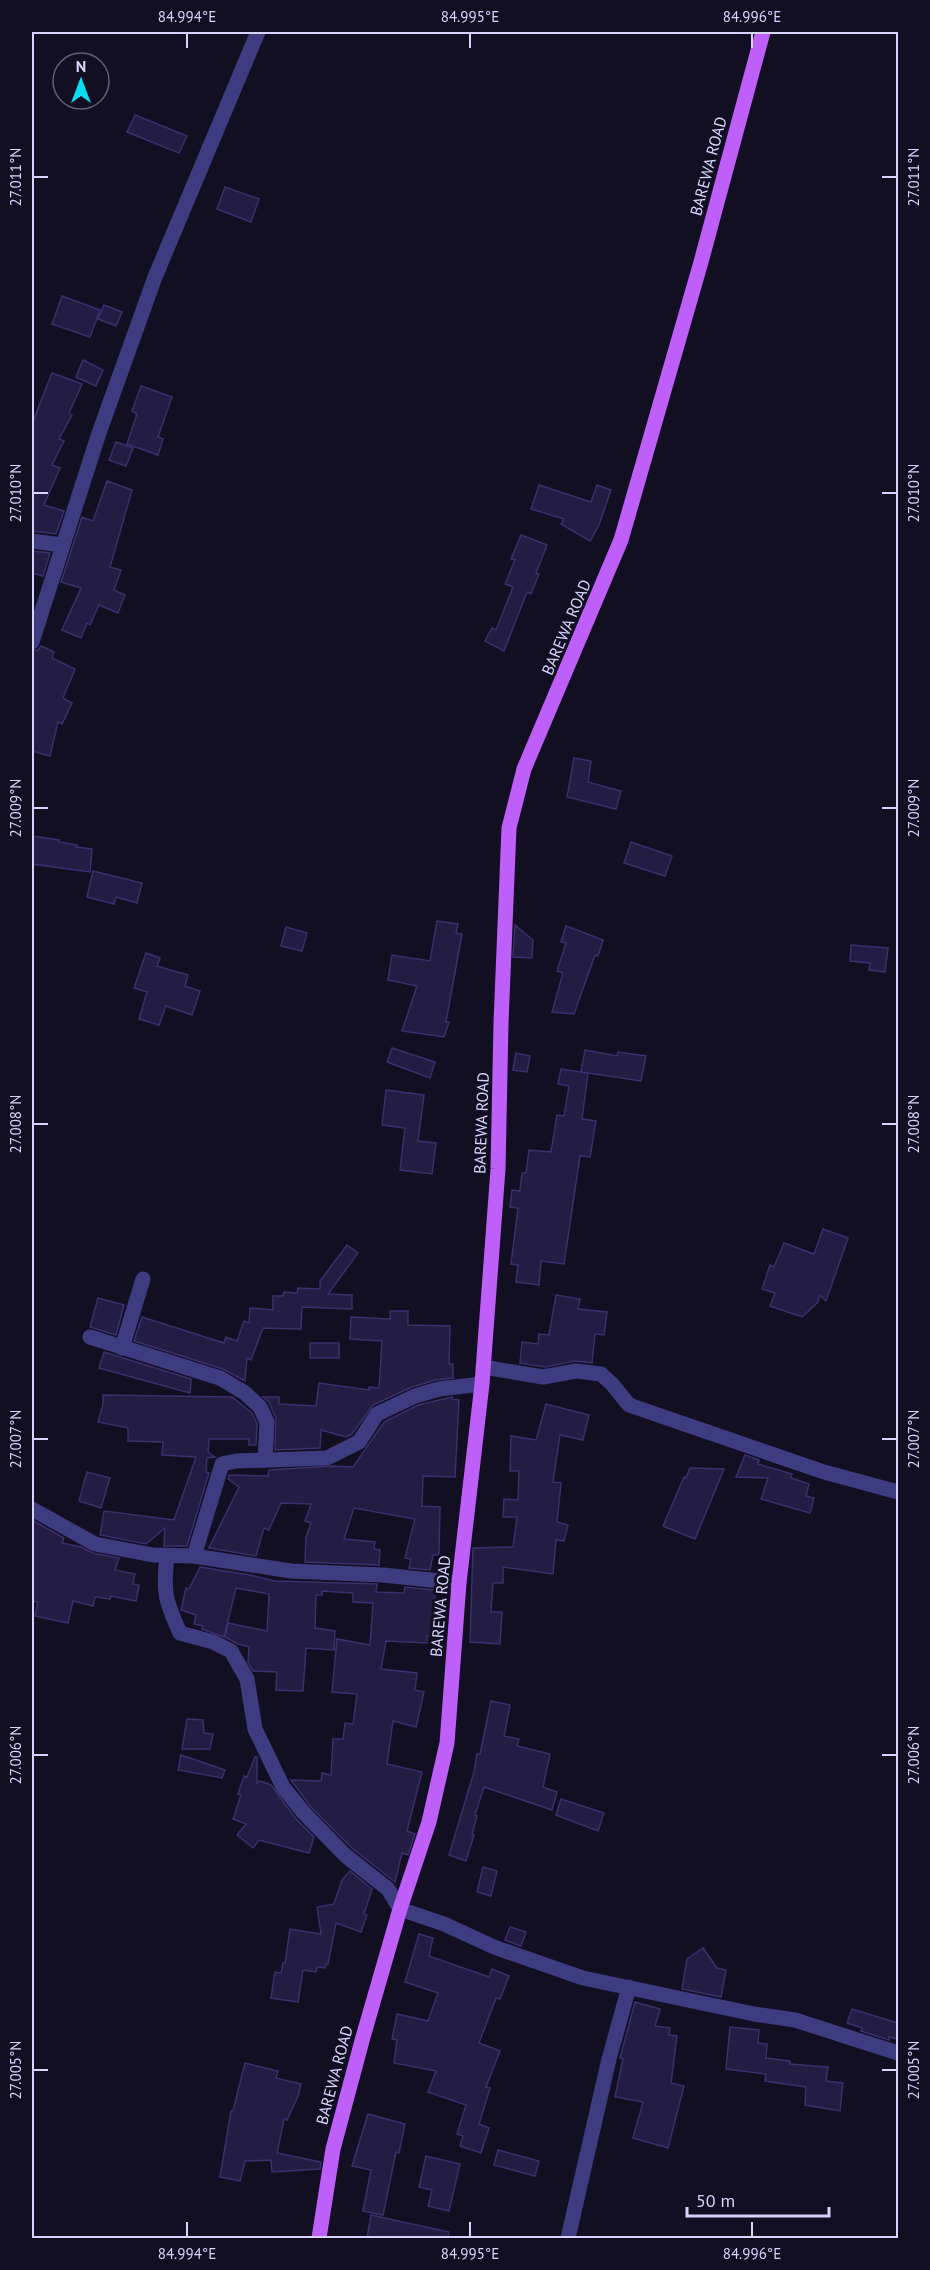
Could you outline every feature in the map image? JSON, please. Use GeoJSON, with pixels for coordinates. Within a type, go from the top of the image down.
{"type":"FeatureCollection","features":[{"type":"Feature","properties":{"kind":"main road","name":"BAREWA ROAD"},"geometry":{"type":"LineString","coordinates":[[319,2238],[333,2150],[400,1909],[429,1822],[447,1743],[459,1583],[482,1384],[498,1169],[509,828],[524,770],[621,540],[701,262],[763,32]]}},
{"type":"Feature","properties":{"kind":"street"},"geometry":{"type":"LineString","coordinates":[[32,642],[99,433],[154,277],[258,32]]}},
{"type":"Feature","properties":{"kind":"street"},"geometry":{"type":"LineString","coordinates":[[32,542],[62,545]]}},
{"type":"Feature","properties":{"kind":"street"},"geometry":{"type":"LineString","coordinates":[[122,1348],[143,1279]]}},
{"type":"Feature","properties":{"kind":"street"},"geometry":{"type":"LineString","coordinates":[[90,1337],[220,1378],[245,1393],[260,1407],[267,1422],[265,1460]]}},
{"type":"Feature","properties":{"kind":"street"},"geometry":{"type":"LineString","coordinates":[[483,1368],[543,1377],[576,1371],[601,1374],[629,1405],[824,1472],[898,1492]]}},
{"type":"Feature","properties":{"kind":"street"},"geometry":{"type":"LineString","coordinates":[[194,1556],[222,1464],[236,1461],[327,1458],[359,1442],[377,1414],[405,1400],[439,1389],[482,1384]]}},
{"type":"Feature","properties":{"kind":"street"},"geometry":{"type":"LineString","coordinates":[[32,1509],[95,1544],[153,1556],[194,1556],[291,1571],[383,1575],[459,1583]]}},
{"type":"Feature","properties":{"kind":"street"},"geometry":{"type":"LineString","coordinates":[[167,1556],[164,1588],[170,1611],[180,1633],[213,1642],[231,1651],[247,1678],[255,1729],[283,1787],[304,1813],[346,1856],[388,1889],[400,1909],[444,1924],[494,1947],[584,1978],[754,2014],[795,2020],[898,2053]]}},
{"type":"Feature","properties":{"kind":"street"},"geometry":{"type":"LineString","coordinates":[[568,2238],[609,2059],[630,1987]]}},
{"type":"Feature","properties":{"kind":"building"},"geometry":{"type":"Polygon","coordinates":[[[135,115],[187,136],[179,153],[127,132],[135,115]]]}},
{"type":"Feature","properties":{"kind":"building"},"geometry":{"type":"Polygon","coordinates":[[[225,187],[259,199],[251,222],[217,209],[225,187]]]}},
{"type":"Feature","properties":{"kind":"building"},"geometry":{"type":"Polygon","coordinates":[[[62,296],[100,310],[90,337],[52,324],[62,296]]]}},
{"type":"Feature","properties":{"kind":"building"},"geometry":{"type":"Polygon","coordinates":[[[104,305],[122,312],[116,326],[98,319],[104,305]]]}},
{"type":"Feature","properties":{"kind":"building"},"geometry":{"type":"Polygon","coordinates":[[[83,360],[103,370],[96,386],[76,377],[83,360]]]}},
{"type":"Feature","properties":{"kind":"building"},"geometry":{"type":"Polygon","coordinates":[[[52,373],[82,384],[69,413],[72,415],[59,439],[64,441],[52,465],[60,468],[44,505],[64,511],[56,534],[32,531],[32,424],[52,373]]]}},
{"type":"Feature","properties":{"kind":"building"},"geometry":{"type":"Polygon","coordinates":[[[141,386],[172,397],[158,437],[163,439],[158,455],[127,444],[137,414],[132,411],[141,386]]]}},
{"type":"Feature","properties":{"kind":"building"},"geometry":{"type":"Polygon","coordinates":[[[116,442],[133,448],[126,466],[109,460],[116,442]]]}},
{"type":"Feature","properties":{"kind":"building"},"geometry":{"type":"Polygon","coordinates":[[[107,481],[132,490],[110,567],[121,570],[114,590],[125,595],[118,613],[99,605],[90,625],[87,623],[81,638],[62,630],[81,588],[61,582],[82,517],[93,521],[107,481]]]}},
{"type":"Feature","properties":{"kind":"building"},"geometry":{"type":"Polygon","coordinates":[[[539,485],[591,502],[597,485],[611,490],[599,525],[590,541],[561,524],[564,519],[531,509],[539,485]]]}},
{"type":"Feature","properties":{"kind":"building"},"geometry":{"type":"Polygon","coordinates":[[[521,535],[547,545],[531,594],[527,592],[504,651],[485,641],[492,628],[496,630],[513,587],[505,584],[515,560],[511,559],[521,535]]]}},
{"type":"Feature","properties":{"kind":"building"},"geometry":{"type":"Polygon","coordinates":[[[32,551],[50,553],[43,576],[32,573],[32,551]]]}},
{"type":"Feature","properties":{"kind":"building"},"geometry":{"type":"Polygon","coordinates":[[[41,646],[54,652],[52,658],[75,669],[63,698],[72,703],[62,724],[58,722],[50,756],[32,751],[32,651],[38,650],[41,646]]]}},
{"type":"Feature","properties":{"kind":"building"},"geometry":{"type":"Polygon","coordinates":[[[574,758],[591,761],[588,782],[621,791],[616,809],[567,797],[574,758]]]}},
{"type":"Feature","properties":{"kind":"building"},"geometry":{"type":"Polygon","coordinates":[[[32,836],[59,840],[59,842],[77,845],[76,847],[92,849],[90,872],[32,864],[32,836]]]}},
{"type":"Feature","properties":{"kind":"building"},"geometry":{"type":"Polygon","coordinates":[[[631,842],[672,856],[665,876],[624,863],[631,842]]]}},
{"type":"Feature","properties":{"kind":"building"},"geometry":{"type":"Polygon","coordinates":[[[93,871],[142,883],[137,903],[116,897],[114,904],[87,897],[93,871]]]}},
{"type":"Feature","properties":{"kind":"building"},"geometry":{"type":"Polygon","coordinates":[[[437,921],[458,924],[456,933],[462,934],[446,1022],[449,1022],[444,1037],[402,1031],[417,986],[388,980],[392,955],[430,961],[437,921]]]}},
{"type":"Feature","properties":{"kind":"building"},"geometry":{"type":"Polygon","coordinates":[[[515,925],[533,940],[532,958],[513,957],[515,925]]]}},
{"type":"Feature","properties":{"kind":"building"},"geometry":{"type":"Polygon","coordinates":[[[566,926],[603,940],[598,956],[595,955],[574,1014],[552,1012],[563,973],[557,971],[566,943],[561,942],[566,926]]]}},
{"type":"Feature","properties":{"kind":"building"},"geometry":{"type":"Polygon","coordinates":[[[286,927],[307,933],[302,951],[281,946],[286,927]]]}},
{"type":"Feature","properties":{"kind":"building"},"geometry":{"type":"Polygon","coordinates":[[[851,945],[888,948],[885,972],[869,970],[870,963],[850,961],[851,945]]]}},
{"type":"Feature","properties":{"kind":"building"},"geometry":{"type":"Polygon","coordinates":[[[146,953],[160,958],[157,966],[188,975],[185,986],[200,991],[192,1015],[166,1006],[159,1025],[139,1019],[147,992],[134,988],[146,953]]]}},
{"type":"Feature","properties":{"kind":"building"},"geometry":{"type":"Polygon","coordinates":[[[392,1048],[435,1062],[430,1078],[387,1062],[392,1048]]]}},
{"type":"Feature","properties":{"kind":"building"},"geometry":{"type":"Polygon","coordinates":[[[585,1050],[617,1056],[618,1052],[646,1056],[641,1081],[588,1073],[582,1119],[596,1121],[590,1157],[580,1156],[564,1264],[541,1261],[539,1285],[516,1282],[518,1265],[511,1264],[518,1208],[510,1207],[512,1190],[520,1191],[522,1173],[526,1173],[529,1150],[551,1152],[557,1115],[564,1116],[569,1086],[558,1084],[561,1069],[587,1073],[581,1072],[585,1050]]]}},
{"type":"Feature","properties":{"kind":"building"},"geometry":{"type":"Polygon","coordinates":[[[516,1053],[530,1056],[527,1072],[513,1070],[516,1053]]]}},
{"type":"Feature","properties":{"kind":"building"},"geometry":{"type":"Polygon","coordinates":[[[386,1090],[424,1095],[418,1141],[436,1143],[432,1174],[400,1170],[405,1128],[382,1125],[386,1090]]]}},
{"type":"Feature","properties":{"kind":"building"},"geometry":{"type":"Polygon","coordinates":[[[823,1229],[848,1238],[826,1301],[820,1295],[818,1302],[802,1317],[770,1306],[775,1293],[762,1289],[770,1265],[774,1267],[784,1243],[814,1254],[823,1229]]]}},
{"type":"Feature","properties":{"kind":"building"},"geometry":{"type":"Polygon","coordinates":[[[347,1245],[358,1253],[328,1294],[352,1295],[352,1309],[302,1307],[301,1329],[263,1328],[251,1360],[247,1358],[245,1381],[223,1369],[134,1341],[142,1317],[224,1343],[226,1337],[237,1341],[244,1321],[249,1323],[250,1308],[273,1310],[273,1296],[283,1296],[284,1292],[297,1293],[298,1288],[320,1289],[320,1281],[347,1245]]]}},
{"type":"Feature","properties":{"kind":"building"},"geometry":{"type":"Polygon","coordinates":[[[556,1295],[580,1299],[578,1309],[607,1312],[604,1335],[595,1334],[592,1363],[575,1361],[545,1367],[520,1363],[522,1342],[538,1344],[539,1334],[549,1335],[556,1295]]]}},
{"type":"Feature","properties":{"kind":"building"},"geometry":{"type":"Polygon","coordinates":[[[98,1298],[124,1305],[116,1335],[90,1327],[98,1298]]]}},
{"type":"Feature","properties":{"kind":"building"},"geometry":{"type":"Polygon","coordinates":[[[390,1311],[408,1311],[408,1325],[450,1326],[449,1364],[453,1364],[453,1378],[412,1387],[373,1405],[352,1434],[346,1437],[321,1430],[320,1448],[275,1450],[276,1418],[269,1402],[263,1397],[279,1397],[279,1404],[316,1406],[319,1383],[369,1390],[369,1387],[379,1388],[382,1341],[350,1339],[351,1317],[390,1319],[390,1311]]]}},
{"type":"Feature","properties":{"kind":"building"},"geometry":{"type":"Polygon","coordinates":[[[310,1343],[339,1343],[339,1358],[310,1358],[310,1343]]]}},
{"type":"Feature","properties":{"kind":"building"},"geometry":{"type":"Polygon","coordinates":[[[104,1352],[191,1379],[190,1393],[99,1368],[104,1352]]]}},
{"type":"Feature","properties":{"kind":"building"},"geometry":{"type":"Polygon","coordinates":[[[103,1395],[232,1397],[252,1413],[257,1424],[256,1445],[249,1445],[249,1439],[209,1439],[208,1452],[215,1457],[207,1458],[206,1472],[209,1473],[187,1546],[164,1546],[165,1528],[146,1544],[100,1535],[104,1511],[174,1520],[196,1457],[162,1455],[163,1442],[128,1441],[128,1428],[98,1422],[103,1405],[103,1395]]]}},
{"type":"Feature","properties":{"kind":"building"},"geometry":{"type":"Polygon","coordinates":[[[452,1397],[452,1399],[459,1400],[455,1477],[423,1476],[422,1506],[440,1507],[439,1555],[433,1555],[430,1570],[409,1568],[411,1559],[405,1558],[415,1519],[354,1508],[344,1539],[375,1542],[374,1549],[380,1550],[379,1565],[305,1562],[306,1537],[311,1523],[305,1521],[311,1504],[281,1503],[269,1530],[264,1528],[256,1556],[209,1548],[239,1487],[228,1479],[229,1475],[268,1476],[269,1470],[353,1467],[384,1422],[418,1405],[452,1397]]]}},
{"type":"Feature","properties":{"kind":"building"},"geometry":{"type":"Polygon","coordinates":[[[546,1404],[589,1415],[583,1440],[560,1435],[553,1482],[561,1483],[557,1522],[568,1525],[564,1541],[556,1540],[553,1574],[503,1567],[503,1583],[493,1583],[491,1612],[502,1612],[500,1644],[470,1642],[473,1548],[513,1547],[517,1517],[503,1517],[504,1499],[518,1500],[519,1471],[510,1471],[511,1436],[536,1440],[546,1404]]]}},
{"type":"Feature","properties":{"kind":"building"},"geometry":{"type":"Polygon","coordinates":[[[745,1455],[759,1460],[758,1464],[792,1474],[791,1478],[809,1484],[806,1496],[814,1498],[810,1513],[761,1499],[768,1478],[736,1477],[745,1455]]]}},
{"type":"Feature","properties":{"kind":"building"},"geometry":{"type":"Polygon","coordinates":[[[690,1468],[724,1469],[695,1539],[663,1526],[690,1468]]]}},
{"type":"Feature","properties":{"kind":"building"},"geometry":{"type":"Polygon","coordinates":[[[87,1472],[110,1478],[101,1508],[79,1501],[87,1472]]]}},
{"type":"Feature","properties":{"kind":"building"},"geometry":{"type":"Polygon","coordinates":[[[32,1520],[64,1538],[62,1543],[119,1558],[115,1570],[135,1574],[133,1584],[139,1585],[136,1601],[111,1596],[110,1599],[95,1597],[93,1606],[73,1601],[68,1623],[35,1616],[38,1602],[32,1601],[32,1520]]]}},
{"type":"Feature","properties":{"kind":"building"},"geometry":{"type":"Polygon","coordinates":[[[200,1567],[275,1581],[377,1584],[376,1592],[404,1593],[405,1587],[435,1590],[433,1636],[427,1636],[427,1643],[386,1641],[381,1669],[417,1673],[415,1690],[424,1692],[416,1727],[393,1721],[387,1764],[422,1772],[407,1831],[415,1834],[408,1855],[402,1853],[395,1882],[353,1849],[311,1807],[291,1780],[321,1781],[322,1773],[331,1775],[333,1739],[343,1739],[345,1723],[353,1724],[357,1694],[332,1692],[337,1639],[370,1645],[373,1603],[353,1602],[353,1593],[322,1591],[322,1595],[316,1595],[315,1628],[335,1631],[334,1650],[306,1648],[303,1691],[276,1690],[277,1672],[253,1671],[248,1662],[249,1647],[225,1637],[228,1623],[267,1631],[269,1594],[236,1588],[224,1637],[202,1629],[203,1626],[194,1624],[196,1615],[181,1610],[186,1588],[189,1589],[200,1567]]]}},
{"type":"Feature","properties":{"kind":"building"},"geometry":{"type":"Polygon","coordinates":[[[491,1701],[510,1705],[504,1736],[519,1739],[517,1746],[550,1754],[543,1787],[557,1792],[552,1810],[484,1787],[475,1815],[477,1816],[472,1835],[474,1835],[466,1861],[449,1855],[474,1772],[477,1754],[480,1754],[491,1701]]]}},
{"type":"Feature","properties":{"kind":"building"},"geometry":{"type":"Polygon","coordinates":[[[187,1719],[203,1720],[204,1733],[213,1734],[210,1749],[182,1749],[187,1719]]]}},
{"type":"Feature","properties":{"kind":"building"},"geometry":{"type":"Polygon","coordinates":[[[181,1755],[225,1770],[222,1778],[178,1770],[181,1755]]]}},
{"type":"Feature","properties":{"kind":"building"},"geometry":{"type":"Polygon","coordinates":[[[257,1757],[257,1783],[260,1781],[271,1785],[296,1819],[314,1837],[309,1853],[259,1840],[253,1848],[237,1835],[246,1824],[233,1819],[241,1795],[238,1794],[244,1776],[247,1777],[257,1757]]]}},
{"type":"Feature","properties":{"kind":"building"},"geometry":{"type":"Polygon","coordinates":[[[561,1799],[604,1813],[598,1831],[556,1815],[561,1799]]]}},
{"type":"Feature","properties":{"kind":"building"},"geometry":{"type":"Polygon","coordinates":[[[483,1867],[497,1871],[491,1896],[477,1892],[483,1867]]]}},
{"type":"Feature","properties":{"kind":"building"},"geometry":{"type":"Polygon","coordinates":[[[350,1871],[372,1889],[361,1932],[336,1923],[328,1964],[325,1968],[317,1967],[316,1972],[303,1970],[298,2002],[271,1998],[275,1972],[281,1973],[283,1963],[285,1963],[290,1929],[321,1934],[317,1907],[334,1904],[342,1880],[350,1871]]]}},
{"type":"Feature","properties":{"kind":"building"},"geometry":{"type":"Polygon","coordinates":[[[510,1927],[526,1932],[521,1946],[505,1940],[510,1927]]]}},
{"type":"Feature","properties":{"kind":"building"},"geometry":{"type":"Polygon","coordinates":[[[419,1934],[433,1938],[429,1956],[489,1977],[492,1969],[509,1976],[500,1999],[496,1998],[479,2043],[500,2051],[486,2087],[490,2088],[479,2124],[489,2128],[481,2153],[460,2146],[463,2136],[457,2134],[466,2105],[428,2092],[436,2071],[394,2063],[397,2040],[392,2039],[397,2014],[428,2021],[438,1993],[405,1982],[419,1934]]]}},
{"type":"Feature","properties":{"kind":"building"},"geometry":{"type":"Polygon","coordinates":[[[703,1948],[717,1968],[726,1970],[721,1997],[682,1989],[687,1959],[703,1948]]]}},
{"type":"Feature","properties":{"kind":"building"},"geometry":{"type":"Polygon","coordinates":[[[635,2002],[660,2009],[655,2026],[670,2028],[669,2035],[677,2036],[671,2083],[684,2086],[668,2148],[633,2138],[643,2102],[615,2097],[623,2059],[620,2058],[635,2002]]]}},
{"type":"Feature","properties":{"kind":"building"},"geometry":{"type":"Polygon","coordinates":[[[852,2009],[898,2023],[898,2039],[889,2037],[889,2040],[861,2031],[862,2028],[847,2023],[852,2009]]]}},
{"type":"Feature","properties":{"kind":"building"},"geometry":{"type":"Polygon","coordinates":[[[730,2027],[759,2030],[758,2043],[767,2044],[766,2058],[790,2061],[790,2064],[828,2067],[826,2081],[843,2083],[840,2111],[805,2105],[806,2087],[765,2081],[766,2074],[726,2069],[730,2027]]]}},
{"type":"Feature","properties":{"kind":"building"},"geometry":{"type":"Polygon","coordinates":[[[245,2063],[278,2071],[276,2078],[301,2084],[287,2120],[284,2119],[277,2153],[321,2162],[320,2169],[272,2172],[271,2160],[245,2161],[240,2181],[220,2177],[231,2111],[233,2111],[245,2063]]]}},
{"type":"Feature","properties":{"kind":"building"},"geometry":{"type":"Polygon","coordinates":[[[368,2114],[405,2124],[399,2153],[396,2152],[383,2215],[363,2211],[371,2170],[352,2166],[368,2114]]]}},
{"type":"Feature","properties":{"kind":"building"},"geometry":{"type":"Polygon","coordinates":[[[498,2150],[539,2161],[535,2176],[494,2165],[498,2150]]]}},
{"type":"Feature","properties":{"kind":"building"},"geometry":{"type":"Polygon","coordinates":[[[426,2156],[460,2164],[449,2211],[428,2206],[432,2190],[419,2187],[426,2156]]]}},
{"type":"Feature","properties":{"kind":"building"},"geometry":{"type":"Polygon","coordinates":[[[371,2215],[449,2232],[448,2238],[367,2238],[371,2215]]]}}]}
